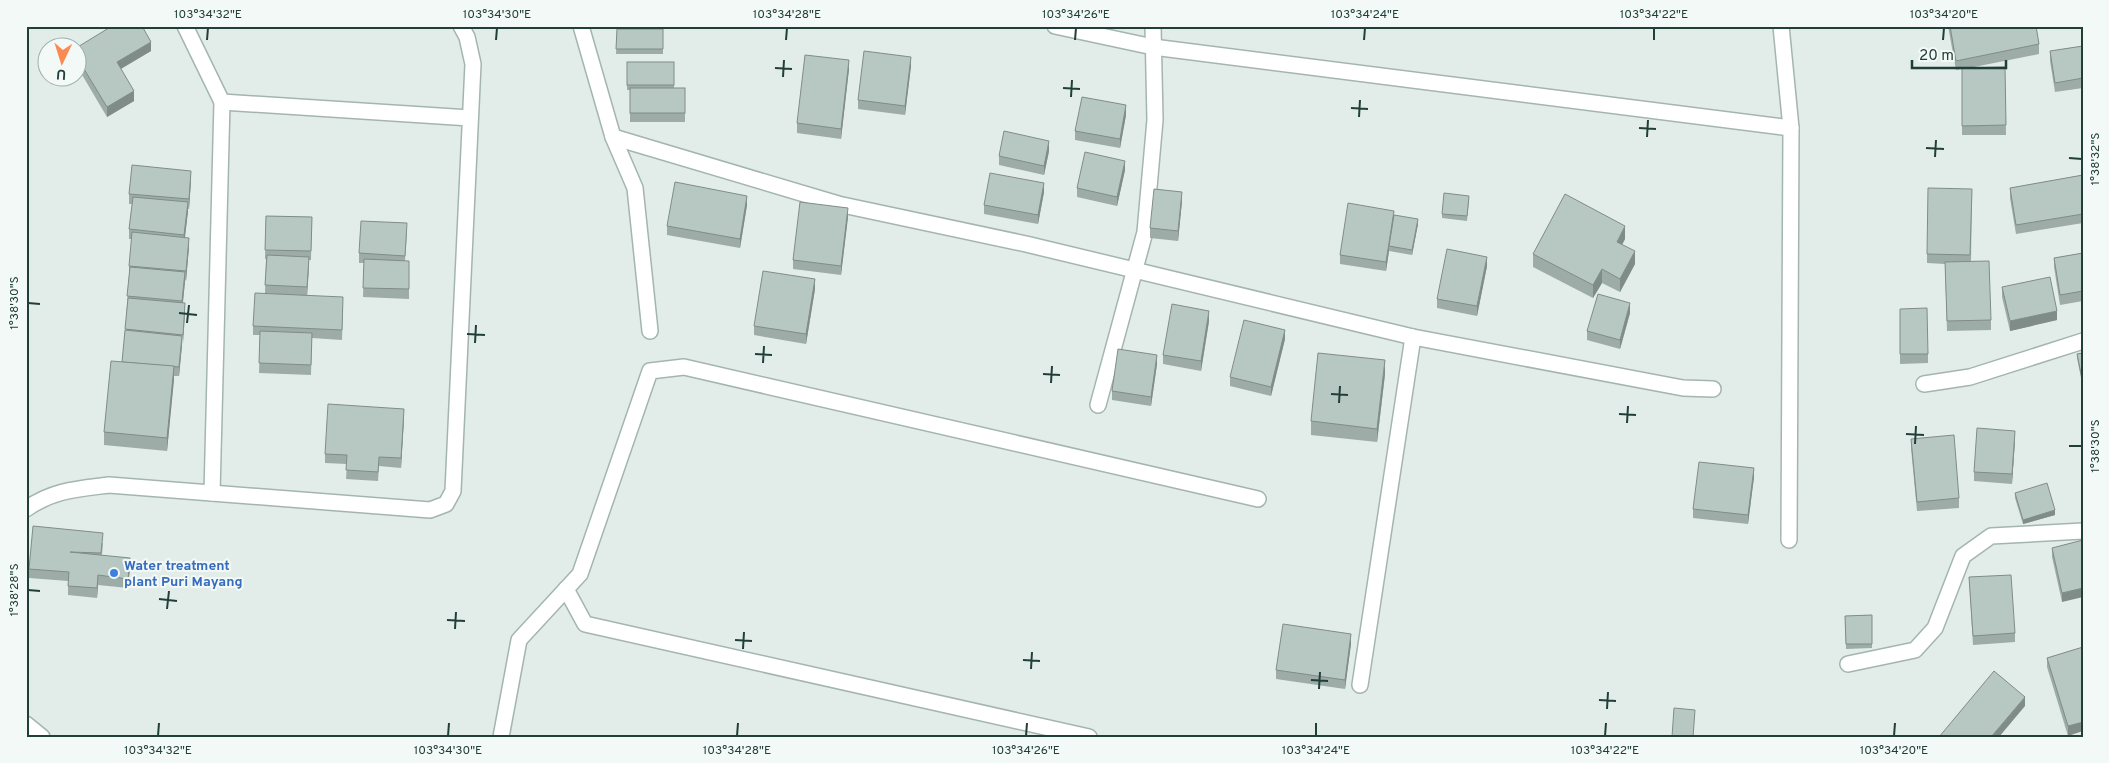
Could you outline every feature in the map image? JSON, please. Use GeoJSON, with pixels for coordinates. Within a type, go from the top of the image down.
{"type":"FeatureCollection","features":[{"type":"Feature","properties":{"kind":"street"},"geometry":{"type":"LineString","coordinates":[[185,26],[222,102],[212,493]]}},
{"type":"Feature","properties":{"kind":"street"},"geometry":{"type":"LineString","coordinates":[[26,509],[65,490],[109,485],[430,510],[446,504],[453,491],[473,64],[467,37],[461,26]]}},
{"type":"Feature","properties":{"kind":"street"},"geometry":{"type":"LineString","coordinates":[[581,26],[612,137],[635,188],[650,331]]}},
{"type":"Feature","properties":{"kind":"street"},"geometry":{"type":"LineString","coordinates":[[1055,26],[1153,47],[1792,128]]}},
{"type":"Feature","properties":{"kind":"street"},"geometry":{"type":"LineString","coordinates":[[1098,405],[1133,270],[1145,232],[1155,120],[1152,26]]}},
{"type":"Feature","properties":{"kind":"street"},"geometry":{"type":"LineString","coordinates":[[1781,26],[1792,128],[1789,540]]}},
{"type":"Feature","properties":{"kind":"street"},"geometry":{"type":"LineString","coordinates":[[222,102],[470,118]]}},
{"type":"Feature","properties":{"kind":"street"},"geometry":{"type":"LineString","coordinates":[[612,137],[838,204],[1133,270],[1413,337],[1683,388],[1713,389]]}},
{"type":"Feature","properties":{"kind":"street"},"geometry":{"type":"LineString","coordinates":[[1360,685],[1413,337]]}},
{"type":"Feature","properties":{"kind":"street"},"geometry":{"type":"LineString","coordinates":[[1924,384],[1970,377],[2083,341]]}},
{"type":"Feature","properties":{"kind":"street"},"geometry":{"type":"LineString","coordinates":[[501,737],[519,640],[580,574],[650,371],[684,367],[1258,499]]}},
{"type":"Feature","properties":{"kind":"street"},"geometry":{"type":"LineString","coordinates":[[1848,664],[1915,650],[1935,628],[1963,556],[1991,536],[2083,531]]}},
{"type":"Feature","properties":{"kind":"street"},"geometry":{"type":"LineString","coordinates":[[566,589],[585,624],[1089,737]]}},
{"type":"Feature","properties":{"kind":"street"},"geometry":{"type":"LineString","coordinates":[[26,724],[42,737]]}},
{"type":"Feature","properties":{"kind":"building"},"geometry":{"type":"Polygon","coordinates":[[[112,26],[142,26],[151,42],[117,62],[134,91],[107,107],[88,76],[88,41],[112,26]]]}},
{"type":"Feature","properties":{"kind":"building"},"geometry":{"type":"Polygon","coordinates":[[[1950,26],[2036,26],[2039,44],[1956,61],[1950,26]]]}},
{"type":"Feature","properties":{"kind":"building"},"geometry":{"type":"Polygon","coordinates":[[[617,29],[663,29],[663,49],[616,49],[617,29]]]}},
{"type":"Feature","properties":{"kind":"building"},"geometry":{"type":"Polygon","coordinates":[[[2083,46],[2083,78],[2055,83],[2050,51],[2083,46]]]}},
{"type":"Feature","properties":{"kind":"building"},"geometry":{"type":"Polygon","coordinates":[[[864,51],[911,57],[905,106],[858,100],[864,51]]]}},
{"type":"Feature","properties":{"kind":"building"},"geometry":{"type":"Polygon","coordinates":[[[805,55],[849,60],[841,129],[797,123],[805,55]]]}},
{"type":"Feature","properties":{"kind":"building"},"geometry":{"type":"Polygon","coordinates":[[[627,62],[674,62],[674,85],[627,85],[627,62]]]}},
{"type":"Feature","properties":{"kind":"building"},"geometry":{"type":"Polygon","coordinates":[[[2005,67],[2006,125],[1962,126],[1962,68],[2005,67]]]}},
{"type":"Feature","properties":{"kind":"building"},"geometry":{"type":"Polygon","coordinates":[[[630,88],[685,88],[685,113],[630,113],[630,88]]]}},
{"type":"Feature","properties":{"kind":"building"},"geometry":{"type":"Polygon","coordinates":[[[1082,97],[1126,105],[1120,139],[1075,131],[1082,97]]]}},
{"type":"Feature","properties":{"kind":"building"},"geometry":{"type":"Polygon","coordinates":[[[1004,131],[1049,141],[1044,166],[999,156],[1004,131]]]}},
{"type":"Feature","properties":{"kind":"building"},"geometry":{"type":"Polygon","coordinates":[[[1085,152],[1125,161],[1117,197],[1077,188],[1085,152]]]}},
{"type":"Feature","properties":{"kind":"building"},"geometry":{"type":"Polygon","coordinates":[[[132,165],[191,171],[189,199],[129,194],[132,165]]]}},
{"type":"Feature","properties":{"kind":"building"},"geometry":{"type":"Polygon","coordinates":[[[990,173],[1044,183],[1038,215],[984,205],[990,173]]]}},
{"type":"Feature","properties":{"kind":"building"},"geometry":{"type":"Polygon","coordinates":[[[2083,175],[2083,214],[2016,225],[2010,188],[2083,175]]]}},
{"type":"Feature","properties":{"kind":"building"},"geometry":{"type":"Polygon","coordinates":[[[675,182],[747,196],[740,239],[667,226],[675,182]]]}},
{"type":"Feature","properties":{"kind":"building"},"geometry":{"type":"Polygon","coordinates":[[[1928,188],[1972,189],[1970,255],[1927,254],[1928,188]]]}},
{"type":"Feature","properties":{"kind":"building"},"geometry":{"type":"Polygon","coordinates":[[[1154,189],[1182,192],[1178,231],[1150,228],[1154,189]]]}},
{"type":"Feature","properties":{"kind":"building"},"geometry":{"type":"Polygon","coordinates":[[[1444,193],[1469,196],[1467,216],[1442,214],[1444,193]]]}},
{"type":"Feature","properties":{"kind":"building"},"geometry":{"type":"Polygon","coordinates":[[[1565,194],[1625,226],[1617,242],[1635,251],[1620,279],[1602,269],[1593,285],[1533,254],[1565,194]]]}},
{"type":"Feature","properties":{"kind":"building"},"geometry":{"type":"Polygon","coordinates":[[[133,197],[188,202],[184,235],[129,229],[133,197]]]}},
{"type":"Feature","properties":{"kind":"building"},"geometry":{"type":"Polygon","coordinates":[[[800,202],[848,208],[841,266],[793,260],[800,202]]]}},
{"type":"Feature","properties":{"kind":"building"},"geometry":{"type":"Polygon","coordinates":[[[1348,203],[1394,211],[1386,262],[1340,255],[1348,203]]]}},
{"type":"Feature","properties":{"kind":"building"},"geometry":{"type":"Polygon","coordinates":[[[1394,215],[1418,219],[1412,250],[1389,246],[1394,215]]]}},
{"type":"Feature","properties":{"kind":"building"},"geometry":{"type":"Polygon","coordinates":[[[266,216],[312,217],[311,251],[265,250],[266,216]]]}},
{"type":"Feature","properties":{"kind":"building"},"geometry":{"type":"Polygon","coordinates":[[[361,221],[407,223],[405,256],[359,253],[361,221]]]}},
{"type":"Feature","properties":{"kind":"building"},"geometry":{"type":"Polygon","coordinates":[[[132,232],[189,238],[186,271],[129,266],[132,232]]]}},
{"type":"Feature","properties":{"kind":"building"},"geometry":{"type":"Polygon","coordinates":[[[1447,249],[1487,257],[1477,306],[1437,299],[1447,249]]]}},
{"type":"Feature","properties":{"kind":"building"},"geometry":{"type":"Polygon","coordinates":[[[2083,253],[2083,291],[2060,295],[2054,258],[2083,253]]]}},
{"type":"Feature","properties":{"kind":"building"},"geometry":{"type":"Polygon","coordinates":[[[267,255],[309,257],[307,287],[265,285],[267,255]]]}},
{"type":"Feature","properties":{"kind":"building"},"geometry":{"type":"Polygon","coordinates":[[[364,259],[409,261],[409,289],[363,288],[364,259]]]}},
{"type":"Feature","properties":{"kind":"building"},"geometry":{"type":"Polygon","coordinates":[[[1989,261],[1991,320],[1947,321],[1945,262],[1989,261]]]}},
{"type":"Feature","properties":{"kind":"building"},"geometry":{"type":"Polygon","coordinates":[[[130,267],[185,272],[182,301],[127,296],[130,267]]]}},
{"type":"Feature","properties":{"kind":"building"},"geometry":{"type":"Polygon","coordinates":[[[763,271],[815,279],[806,334],[754,326],[763,271]]]}},
{"type":"Feature","properties":{"kind":"building"},"geometry":{"type":"Polygon","coordinates":[[[2050,277],[2057,311],[2010,321],[2002,287],[2050,277]]]}},
{"type":"Feature","properties":{"kind":"building"},"geometry":{"type":"Polygon","coordinates":[[[255,293],[343,297],[342,330],[253,326],[255,293]]]}},
{"type":"Feature","properties":{"kind":"building"},"geometry":{"type":"Polygon","coordinates":[[[1598,294],[1630,303],[1620,340],[1587,331],[1598,294]]]}},
{"type":"Feature","properties":{"kind":"building"},"geometry":{"type":"Polygon","coordinates":[[[128,298],[185,303],[183,335],[125,329],[128,298]]]}},
{"type":"Feature","properties":{"kind":"building"},"geometry":{"type":"Polygon","coordinates":[[[1172,304],[1209,311],[1201,361],[1163,355],[1172,304]]]}},
{"type":"Feature","properties":{"kind":"building"},"geometry":{"type":"Polygon","coordinates":[[[1927,308],[1928,354],[1900,354],[1900,309],[1927,308]]]}},
{"type":"Feature","properties":{"kind":"building"},"geometry":{"type":"Polygon","coordinates":[[[1244,320],[1285,330],[1271,387],[1230,377],[1244,320]]]}},
{"type":"Feature","properties":{"kind":"building"},"geometry":{"type":"Polygon","coordinates":[[[125,330],[182,336],[179,367],[122,362],[125,330]]]}},
{"type":"Feature","properties":{"kind":"building"},"geometry":{"type":"Polygon","coordinates":[[[260,331],[312,333],[311,365],[259,363],[260,331]]]}},
{"type":"Feature","properties":{"kind":"building"},"geometry":{"type":"Polygon","coordinates":[[[1118,349],[1157,355],[1151,397],[1112,391],[1118,349]]]}},
{"type":"Feature","properties":{"kind":"building"},"geometry":{"type":"Polygon","coordinates":[[[1318,353],[1385,360],[1377,429],[1311,421],[1318,353]]]}},
{"type":"Feature","properties":{"kind":"building"},"geometry":{"type":"Polygon","coordinates":[[[2083,353],[2083,383],[2077,354],[2083,353]]]}},
{"type":"Feature","properties":{"kind":"building"},"geometry":{"type":"Polygon","coordinates":[[[111,361],[174,366],[167,438],[104,432],[111,361]]]}},
{"type":"Feature","properties":{"kind":"building"},"geometry":{"type":"Polygon","coordinates":[[[328,404],[404,409],[401,458],[379,457],[378,472],[346,470],[347,455],[325,454],[328,404]]]}},
{"type":"Feature","properties":{"kind":"building"},"geometry":{"type":"Polygon","coordinates":[[[1977,428],[2015,431],[2012,474],[1974,472],[1977,428]]]}},
{"type":"Feature","properties":{"kind":"building"},"geometry":{"type":"Polygon","coordinates":[[[1954,435],[1959,498],[1917,502],[1911,439],[1954,435]]]}},
{"type":"Feature","properties":{"kind":"building"},"geometry":{"type":"Polygon","coordinates":[[[1699,462],[1754,468],[1748,515],[1693,509],[1699,462]]]}},
{"type":"Feature","properties":{"kind":"building"},"geometry":{"type":"Polygon","coordinates":[[[2047,483],[2055,510],[2023,520],[2015,493],[2047,483]]]}},
{"type":"Feature","properties":{"kind":"building"},"geometry":{"type":"Polygon","coordinates":[[[33,526],[103,533],[101,553],[70,552],[130,558],[128,579],[98,575],[97,588],[68,586],[69,572],[29,569],[33,526]]]}},
{"type":"Feature","properties":{"kind":"building"},"geometry":{"type":"Polygon","coordinates":[[[2083,540],[2083,588],[2062,593],[2052,548],[2083,540]]]}},
{"type":"Feature","properties":{"kind":"building"},"geometry":{"type":"Polygon","coordinates":[[[2011,575],[2015,633],[1973,636],[1969,577],[2011,575]]]}},
{"type":"Feature","properties":{"kind":"building"},"geometry":{"type":"Polygon","coordinates":[[[1872,615],[1872,644],[1846,644],[1845,616],[1872,615]]]}},
{"type":"Feature","properties":{"kind":"building"},"geometry":{"type":"Polygon","coordinates":[[[1283,624],[1351,634],[1345,680],[1276,670],[1283,624]]]}},
{"type":"Feature","properties":{"kind":"building"},"geometry":{"type":"Polygon","coordinates":[[[2083,647],[2083,722],[2068,726],[2047,658],[2083,647]]]}},
{"type":"Feature","properties":{"kind":"building"},"geometry":{"type":"Polygon","coordinates":[[[1994,671],[2025,697],[1991,737],[1939,737],[1994,671]]]}},
{"type":"Feature","properties":{"kind":"building"},"geometry":{"type":"Polygon","coordinates":[[[1674,708],[1695,710],[1693,737],[1672,737],[1674,708]]]}},
{"type":"Feature","properties":{"kind":"place","name":"Water treatment plant Puri Mayang"},"geometry":{"type":"Point","coordinates":[114,573]}}]}
